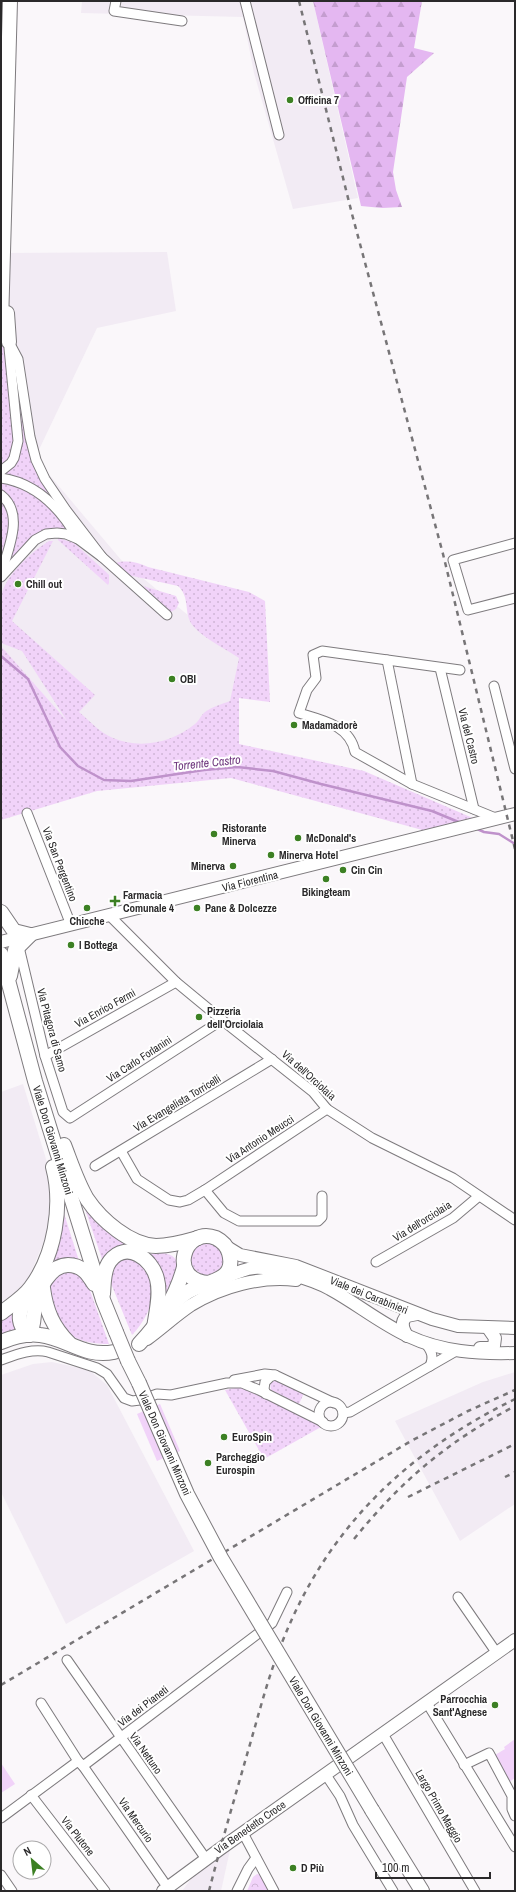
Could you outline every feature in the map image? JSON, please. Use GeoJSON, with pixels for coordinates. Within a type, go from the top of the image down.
{"type":"FeatureCollection","features":[{"type":"Feature","properties":{"kind":"main road"},"geometry":{"type":"LineString","coordinates":[[1,324],[10,1]]}},
{"type":"Feature","properties":{"kind":"main road"},"geometry":{"type":"LineString","coordinates":[[3,258],[9,342]]}},
{"type":"Feature","properties":{"kind":"main road","name":"Via Fiorentina"},"geometry":{"type":"LineString","coordinates":[[1,942],[421,839],[515,814]]}},
{"type":"Feature","properties":{"kind":"main road"},"geometry":{"type":"LineString","coordinates":[[1,912],[14,931],[30,935],[12,958],[5,979]]}},
{"type":"Feature","properties":{"kind":"main road","name":"Viale Don Giovanni Minzoni"},"geometry":{"type":"LineString","coordinates":[[1,954],[5,979],[102,1300],[187,1494],[221,1558],[422,1891]]}},
{"type":"Feature","properties":{"kind":"main road"},"geometry":{"type":"LineString","coordinates":[[49,1125],[63,1143],[88,1200],[112,1226],[138,1242],[155,1246],[177,1244],[198,1238],[213,1237],[218,1239],[227,1247],[230,1258],[228,1269],[221,1278],[182,1295],[165,1312]]}},
{"type":"Feature","properties":{"kind":"main road"},"geometry":{"type":"LineString","coordinates":[[29,1335],[34,1322],[38,1294],[36,1287],[56,1230],[58,1192],[56,1176],[48,1147],[49,1125]]}},
{"type":"Feature","properties":{"kind":"main road"},"geometry":{"type":"LineString","coordinates":[[139,1344],[154,1328],[165,1312],[181,1279],[185,1251],[192,1241],[198,1238]]}},
{"type":"Feature","properties":{"kind":"main road","name":"Viale dei Carabinieri"},"geometry":{"type":"LineString","coordinates":[[227,1247],[240,1255],[296,1266],[417,1314],[458,1326],[515,1328]]}},
{"type":"Feature","properties":{"kind":"main road"},"geometry":{"type":"LineString","coordinates":[[132,1251],[149,1261],[158,1280],[158,1295],[154,1328]]}},
{"type":"Feature","properties":{"kind":"main road"},"geometry":{"type":"LineString","coordinates":[[102,1300],[106,1269],[110,1262],[123,1252],[171,1252],[178,1256],[188,1274],[194,1280],[201,1283],[213,1282]]}},
{"type":"Feature","properties":{"kind":"main road"},"geometry":{"type":"LineString","coordinates":[[1,1313],[61,1266],[76,1266],[88,1273],[102,1300]]}},
{"type":"Feature","properties":{"kind":"main road","name":"Viale dei Carabinieri"},"geometry":{"type":"LineString","coordinates":[[213,1282],[243,1270],[267,1268],[303,1277],[325,1287],[407,1336],[425,1343],[459,1351],[486,1354],[515,1353]]}},
{"type":"Feature","properties":{"kind":"main road","name":"Viale dei Carabinieri"},"geometry":{"type":"LineString","coordinates":[[139,1344],[191,1306],[222,1290],[265,1280],[290,1280],[325,1287]]}},
{"type":"Feature","properties":{"kind":"main road"},"geometry":{"type":"LineString","coordinates":[[36,1287],[58,1332],[71,1345]]}},
{"type":"Feature","properties":{"kind":"main road"},"geometry":{"type":"LineString","coordinates":[[407,1336],[403,1330],[403,1322],[407,1316],[417,1314]]}},
{"type":"Feature","properties":{"kind":"main road"},"geometry":{"type":"LineString","coordinates":[[459,1351],[468,1348],[485,1349],[494,1346],[496,1338],[488,1328]]}},
{"type":"Feature","properties":{"kind":"main road"},"geometry":{"type":"LineString","coordinates":[[1,1342],[10,1338],[41,1335],[91,1353],[114,1352]]}},
{"type":"Feature","properties":{"kind":"main road","name":"Via Benedetto Croce"},"geometry":{"type":"LineString","coordinates":[[166,1889],[496,1652],[515,1640]]}},
{"type":"Feature","properties":{"kind":"street"},"geometry":{"type":"LineString","coordinates":[[116,1],[114,11],[182,20]]}},
{"type":"Feature","properties":{"kind":"street"},"geometry":{"type":"LineString","coordinates":[[245,1],[279,135]]}},
{"type":"Feature","properties":{"kind":"street"},"geometry":{"type":"LineString","coordinates":[[1,471],[11,463],[14,458],[18,440],[9,342]]}},
{"type":"Feature","properties":{"kind":"street"},"geometry":{"type":"LineString","coordinates":[[9,342],[18,359],[30,437],[36,460],[45,479],[66,510],[102,557]]}},
{"type":"Feature","properties":{"kind":"street"},"geometry":{"type":"LineString","coordinates":[[1,478],[17,481],[40,493],[64,519],[78,539],[102,557],[167,615]]}},
{"type":"Feature","properties":{"kind":"street"},"geometry":{"type":"LineString","coordinates":[[1,495],[9,504],[14,520],[1,574]]}},
{"type":"Feature","properties":{"kind":"street"},"geometry":{"type":"LineString","coordinates":[[1,577],[35,540],[46,534],[57,533],[78,539]]}},
{"type":"Feature","properties":{"kind":"street"},"geometry":{"type":"LineString","coordinates":[[515,543],[453,560],[468,610],[515,598]]}},
{"type":"Feature","properties":{"kind":"street"},"geometry":{"type":"LineString","coordinates":[[460,670],[322,651],[313,655],[316,678],[307,690],[299,713],[336,725],[345,732],[354,743],[356,752],[412,784],[498,819]]}},
{"type":"Feature","properties":{"kind":"street"},"geometry":{"type":"LineString","coordinates":[[387,660],[412,784]]}},
{"type":"Feature","properties":{"kind":"street","name":"Via del Castro"},"geometry":{"type":"LineString","coordinates":[[440,668],[474,809]]}},
{"type":"Feature","properties":{"kind":"street"},"geometry":{"type":"LineString","coordinates":[[494,686],[515,769]]}},
{"type":"Feature","properties":{"kind":"street","name":"Via San Pergentino"},"geometry":{"type":"LineString","coordinates":[[27,812],[71,925]]}},
{"type":"Feature","properties":{"kind":"street","name":"Via dell'Orciolaia"},"geometry":{"type":"LineString","coordinates":[[110,916],[176,982],[313,1092],[328,1109],[372,1138],[453,1178],[515,1220]]}},
{"type":"Feature","properties":{"kind":"street","name":"Via Pitagora di Samo"},"geometry":{"type":"LineString","coordinates":[[19,948],[45,1056],[63,1112],[70,1118]]}},
{"type":"Feature","properties":{"kind":"street","name":"Via Enrico Fermi"},"geometry":{"type":"LineString","coordinates":[[45,1056],[176,982]]}},
{"type":"Feature","properties":{"kind":"street","name":"Via Carlo Forlanini"},"geometry":{"type":"LineString","coordinates":[[70,1118],[222,1020]]}},
{"type":"Feature","properties":{"kind":"street","name":"Via Evangelista Torricelli"},"geometry":{"type":"LineString","coordinates":[[95,1166],[272,1059]]}},
{"type":"Feature","properties":{"kind":"street","name":"Via Antonio Meucci"},"geometry":{"type":"LineString","coordinates":[[121,1151],[137,1179],[169,1200],[180,1202],[188,1200],[205,1190],[328,1109]]}},
{"type":"Feature","properties":{"kind":"street"},"geometry":{"type":"LineString","coordinates":[[205,1190],[224,1212],[239,1221],[318,1221],[322,1217],[322,1196]]}},
{"type":"Feature","properties":{"kind":"street","name":"Via dell'orciolaia"},"geometry":{"type":"LineString","coordinates":[[376,1262],[453,1218],[479,1196]]}},
{"type":"Feature","properties":{"kind":"street"},"geometry":{"type":"LineString","coordinates":[[425,1343],[430,1348],[432,1355],[433,1360],[430,1366]]}},
{"type":"Feature","properties":{"kind":"street"},"geometry":{"type":"LineString","coordinates":[[1,1360],[22,1353],[43,1351],[97,1368],[107,1374],[124,1398],[132,1401],[157,1394],[171,1395],[227,1383],[237,1379],[265,1374],[275,1375],[334,1402],[340,1406],[343,1414],[341,1420],[336,1424],[329,1425],[242,1383],[227,1383]]}},
{"type":"Feature","properties":{"kind":"street"},"geometry":{"type":"LineString","coordinates":[[343,1414],[350,1412],[459,1351]]}},
{"type":"Feature","properties":{"kind":"street"},"geometry":{"type":"LineString","coordinates":[[266,1394],[264,1382],[275,1375]]}},
{"type":"Feature","properties":{"kind":"street"},"geometry":{"type":"LineString","coordinates":[[323,1422],[320,1416],[321,1408],[326,1403],[334,1402]]}},
{"type":"Feature","properties":{"kind":"street","name":"Via dei Pianeti"},"geometry":{"type":"LineString","coordinates":[[1,1818],[31,1795],[120,1738],[272,1623],[287,1592]]}},
{"type":"Feature","properties":{"kind":"street"},"geometry":{"type":"LineString","coordinates":[[458,1597],[496,1652]]}},
{"type":"Feature","properties":{"kind":"street","name":"Via Nettuno"},"geometry":{"type":"LineString","coordinates":[[66,1660],[206,1859]]}},
{"type":"Feature","properties":{"kind":"street","name":"Via Mercurio"},"geometry":{"type":"LineString","coordinates":[[41,1702],[166,1889]]}},
{"type":"Feature","properties":{"kind":"street"},"geometry":{"type":"LineString","coordinates":[[427,1703],[515,1847]]}},
{"type":"Feature","properties":{"kind":"street","name":"Largo Primo Maggio"},"geometry":{"type":"LineString","coordinates":[[383,1734],[475,1891]]}},
{"type":"Feature","properties":{"kind":"street"},"geometry":{"type":"LineString","coordinates":[[464,1765],[489,1753],[512,1796],[512,1809],[515,1816]]}},
{"type":"Feature","properties":{"kind":"street"},"geometry":{"type":"LineString","coordinates":[[326,1774],[340,1796],[353,1825],[393,1891]]}},
{"type":"Feature","properties":{"kind":"street","name":"Via Plutone"},"geometry":{"type":"LineString","coordinates":[[31,1795],[105,1891]]}},
{"type":"Feature","properties":{"kind":"street"},"geometry":{"type":"LineString","coordinates":[[243,1833],[274,1891]]}},
{"type":"Feature","properties":{"kind":"street"},"geometry":{"type":"LineString","coordinates":[[237,1891],[248,1868],[256,1858]]}},
{"type":"Feature","properties":{"kind":"street"},"geometry":{"type":"LineString","coordinates":[[1,1875],[12,1891]]}},
{"type":"Feature","properties":{"kind":"shaded area"},"geometry":{"type":"Polygon","coordinates":[[[82,1],[313,1],[358,198],[293,209],[254,73],[243,17],[81,13],[82,1]]]}},
{"type":"Feature","properties":{"kind":"shaded area"},"geometry":{"type":"Polygon","coordinates":[[[167,252],[176,311],[97,328],[35,458],[122,561],[239,657],[239,744],[119,763],[94,752],[1,646],[1,253],[167,252]]]}},
{"type":"Feature","properties":{"kind":"shaded area"},"geometry":{"type":"Polygon","coordinates":[[[23,1084],[50,1172],[51,1215],[46,1236],[28,1280],[1,1306],[1,1092],[23,1084]]]}},
{"type":"Feature","properties":{"kind":"shaded area"},"geometry":{"type":"Polygon","coordinates":[[[52,1362],[89,1370],[107,1385],[194,1551],[66,1624],[1,1492],[1,1375],[33,1364],[52,1362]]]}},
{"type":"Feature","properties":{"kind":"shaded area"},"geometry":{"type":"Polygon","coordinates":[[[515,1372],[515,1504],[460,1541],[395,1421],[483,1382],[515,1372]]]}},
{"type":"Feature","properties":{"kind":"shaded area"},"geometry":{"type":"Polygon","coordinates":[[[232,1841],[221,1891],[182,1891],[206,1859],[232,1841]]]}},
{"type":"Feature","properties":{"kind":"green space"},"geometry":{"type":"Polygon","coordinates":[[[1,1],[10,1],[3,258],[9,342],[30,437],[78,539],[46,534],[1,577],[1,1]]]}},
{"type":"Feature","properties":{"kind":"green space"},"geometry":{"type":"Polygon","coordinates":[[[313,1],[422,1],[414,48],[434,53],[407,77],[393,172],[396,190],[402,207],[382,208],[361,206],[313,1]]]}},
{"type":"Feature","properties":{"kind":"green space"},"geometry":{"type":"Polygon","coordinates":[[[58,538],[74,543],[106,572],[109,575],[108,585],[58,540],[58,538]]]}},
{"type":"Feature","properties":{"kind":"green space"},"geometry":{"type":"Polygon","coordinates":[[[49,541],[53,541],[12,621],[95,695],[79,712],[104,733],[124,742],[145,744],[167,740],[186,730],[196,723],[205,712],[230,701],[239,658],[200,633],[195,628],[189,618],[186,599],[182,590],[178,586],[128,575],[116,563],[132,562],[249,592],[265,601],[270,702],[239,698],[239,744],[364,771],[475,819],[426,831],[231,778],[97,791],[1,820],[1,646],[67,721],[22,651],[1,643],[1,596],[4,588],[8,580],[20,565],[35,551],[49,541]]]}},
{"type":"Feature","properties":{"kind":"green space"},"geometry":{"type":"Polygon","coordinates":[[[143,586],[176,596],[179,603],[176,609],[171,612],[143,586]]]}},
{"type":"Feature","properties":{"kind":"green space"},"geometry":{"type":"Polygon","coordinates":[[[83,1203],[134,1246],[103,1262],[83,1203]]]}},
{"type":"Feature","properties":{"kind":"green space"},"geometry":{"type":"Polygon","coordinates":[[[61,1204],[80,1264],[59,1263],[30,1320],[24,1312],[61,1204]]]}},
{"type":"Feature","properties":{"kind":"green space"},"geometry":{"type":"Polygon","coordinates":[[[204,1243],[210,1243],[219,1247],[223,1259],[219,1271],[210,1275],[204,1275],[195,1271],[191,1262],[191,1256],[195,1247],[204,1243]]]}},
{"type":"Feature","properties":{"kind":"green space"},"geometry":{"type":"Polygon","coordinates":[[[163,1253],[173,1256],[177,1262],[177,1269],[174,1279],[165,1296],[149,1256],[149,1254],[163,1253]]]}},
{"type":"Feature","properties":{"kind":"green space"},"geometry":{"type":"Polygon","coordinates":[[[123,1258],[138,1260],[143,1265],[149,1275],[152,1291],[150,1307],[142,1322],[132,1335],[110,1281],[112,1268],[123,1258]]]}},
{"type":"Feature","properties":{"kind":"green space"},"geometry":{"type":"Polygon","coordinates":[[[73,1270],[87,1282],[109,1344],[98,1344],[80,1340],[72,1336],[59,1323],[55,1315],[51,1296],[52,1281],[56,1274],[73,1270]]]}},
{"type":"Feature","properties":{"kind":"green space"},"geometry":{"type":"Polygon","coordinates":[[[13,1306],[16,1329],[1,1334],[1,1318],[13,1306]]]}},
{"type":"Feature","properties":{"kind":"green space"},"geometry":{"type":"Polygon","coordinates":[[[276,1379],[304,1393],[299,1404],[271,1390],[270,1383],[276,1379]]]}},
{"type":"Feature","properties":{"kind":"green space"},"geometry":{"type":"Polygon","coordinates":[[[240,1387],[317,1422],[321,1427],[264,1459],[225,1390],[240,1387]]]}},
{"type":"Feature","properties":{"kind":"green space"},"geometry":{"type":"Polygon","coordinates":[[[160,1404],[180,1451],[157,1461],[137,1414],[160,1404]]]}},
{"type":"Feature","properties":{"kind":"green space"},"geometry":{"type":"Polygon","coordinates":[[[515,1739],[515,1778],[509,1782],[495,1755],[505,1749],[504,1747],[515,1739]]]}},
{"type":"Feature","properties":{"kind":"green space"},"geometry":{"type":"Polygon","coordinates":[[[1,1763],[15,1784],[1,1793],[1,1763]]]}},
{"type":"Feature","properties":{"kind":"green space"},"geometry":{"type":"Polygon","coordinates":[[[257,1874],[262,1875],[271,1891],[247,1891],[253,1877],[257,1874]]]}},
{"type":"Feature","properties":{"kind":"waterway","name":"Torrente Castro"},"geometry":{"type":"LineString","coordinates":[[1,656],[28,679],[60,747],[78,766],[104,780],[131,781],[204,770],[237,767],[273,771],[432,811],[461,823]]}},
{"type":"Feature","properties":{"kind":"waterway","name":"Torrente Castro"},"geometry":{"type":"LineString","coordinates":[[475,828],[484,832],[499,834],[515,844]]}},
{"type":"Feature","properties":{"kind":"railway"},"geometry":{"type":"LineString","coordinates":[[299,1],[352,214],[443,554],[515,849]]}},
{"type":"Feature","properties":{"kind":"railway"},"geometry":{"type":"LineString","coordinates":[[1,1685],[411,1441],[468,1411],[515,1390]]}},
{"type":"Feature","properties":{"kind":"railway"},"geometry":{"type":"LineString","coordinates":[[209,1891],[273,1667],[301,1599],[323,1562],[348,1528],[375,1497],[406,1469],[440,1443],[476,1420],[515,1399]]}},
{"type":"Feature","properties":{"kind":"railway"},"geometry":{"type":"LineString","coordinates":[[354,1539],[390,1498],[427,1464],[468,1434],[515,1406]]}},
{"type":"Feature","properties":{"kind":"railway"},"geometry":{"type":"LineString","coordinates":[[408,1497],[515,1444]]}},
{"type":"Feature","properties":{"kind":"railway"},"geometry":{"type":"LineString","coordinates":[[505,1477],[515,1472]]}},
{"type":"Feature","properties":{"kind":"place","name":"Officina 7"},"geometry":{"type":"Point","coordinates":[290,100]}},
{"type":"Feature","properties":{"kind":"place","name":"Chill out"},"geometry":{"type":"Point","coordinates":[18,584]}},
{"type":"Feature","properties":{"kind":"place","name":"OBI"},"geometry":{"type":"Point","coordinates":[172,679]}},
{"type":"Feature","properties":{"kind":"place","name":"Madamadorè"},"geometry":{"type":"Point","coordinates":[294,725]}},
{"type":"Feature","properties":{"kind":"place","name":"Ristorante Minerva"},"geometry":{"type":"Point","coordinates":[214,834]}},
{"type":"Feature","properties":{"kind":"place","name":"McDonald's"},"geometry":{"type":"Point","coordinates":[298,838]}},
{"type":"Feature","properties":{"kind":"place","name":"Minerva Hotel"},"geometry":{"type":"Point","coordinates":[271,855]}},
{"type":"Feature","properties":{"kind":"place","name":"Minerva"},"geometry":{"type":"Point","coordinates":[233,866]}},
{"type":"Feature","properties":{"kind":"place","name":"Cin Cin"},"geometry":{"type":"Point","coordinates":[343,870]}},
{"type":"Feature","properties":{"kind":"place","name":"Bikingteam"},"geometry":{"type":"Point","coordinates":[326,879]}},
{"type":"Feature","properties":{"kind":"place","name":"Farmacia Comunale 4"},"geometry":{"type":"Point","coordinates":[115,901]}},
{"type":"Feature","properties":{"kind":"place","name":"Chicche"},"geometry":{"type":"Point","coordinates":[87,908]}},
{"type":"Feature","properties":{"kind":"place","name":"Pane & Dolcezze"},"geometry":{"type":"Point","coordinates":[197,908]}},
{"type":"Feature","properties":{"kind":"place","name":"I Bottega"},"geometry":{"type":"Point","coordinates":[71,945]}},
{"type":"Feature","properties":{"kind":"place","name":"Pizzeria dell'Orciolaia"},"geometry":{"type":"Point","coordinates":[199,1017]}},
{"type":"Feature","properties":{"kind":"place","name":"EuroSpin"},"geometry":{"type":"Point","coordinates":[224,1437]}},
{"type":"Feature","properties":{"kind":"place","name":"Parcheggio Eurospin"},"geometry":{"type":"Point","coordinates":[208,1463]}},
{"type":"Feature","properties":{"kind":"place","name":"Parrocchia Sant'Agnese"},"geometry":{"type":"Point","coordinates":[495,1705]}},
{"type":"Feature","properties":{"kind":"place","name":"D Più"},"geometry":{"type":"Point","coordinates":[293,1868]}}]}
